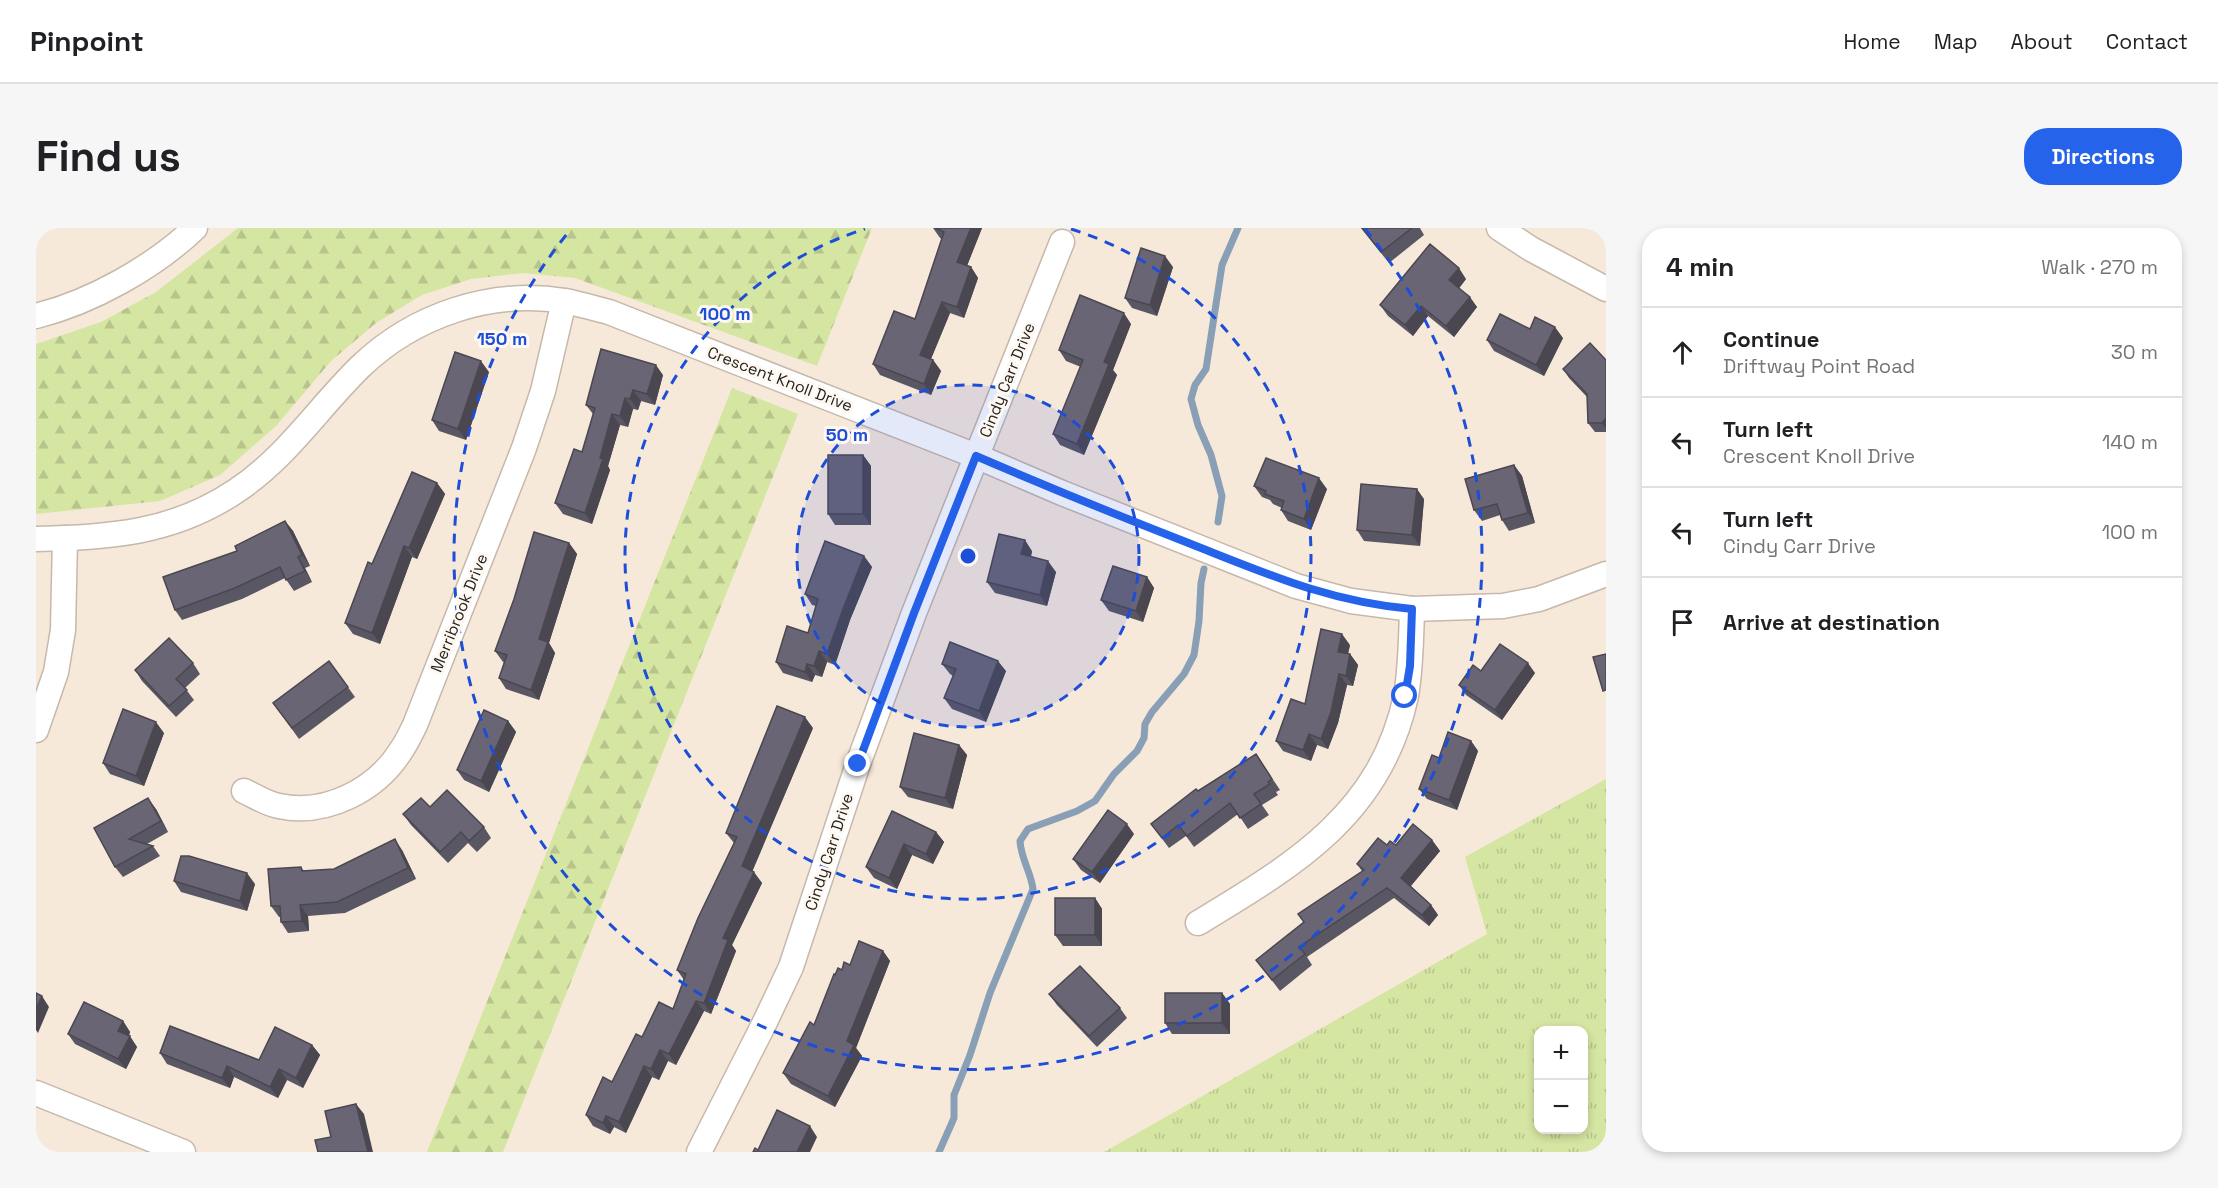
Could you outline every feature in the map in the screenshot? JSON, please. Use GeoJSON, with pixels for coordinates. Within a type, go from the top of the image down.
{"type":"FeatureCollection","features":[{"type":"Feature","properties":{"kind":"street"},"geometry":{"type":"LineString","coordinates":[[36,316],[85,298],[117,283],[154,261],[195,228]]}},
{"type":"Feature","properties":{"kind":"street"},"geometry":{"type":"LineString","coordinates":[[1499,228],[1531,249],[1606,289]]}},
{"type":"Feature","properties":{"kind":"street","name":"Cindy Carr Drive"},"geometry":{"type":"LineString","coordinates":[[699,1152],[791,967],[858,764],[914,613],[1062,242]]}},
{"type":"Feature","properties":{"kind":"street","name":"Crescent Knoll Drive"},"geometry":{"type":"LineString","coordinates":[[36,539],[108,536],[182,520],[236,491],[285,450],[361,366],[387,345],[440,314],[503,299],[564,301],[609,312],[976,456],[1062,493],[1296,586],[1351,601],[1412,609],[1503,606],[1539,599],[1606,574]]}},
{"type":"Feature","properties":{"kind":"street","name":"Merribrook Drive"},"geometry":{"type":"LineString","coordinates":[[244,791],[276,806],[300,809],[321,806],[343,800],[366,788],[402,751],[415,725],[525,448],[543,391],[564,301]]}},
{"type":"Feature","properties":{"kind":"street"},"geometry":{"type":"LineString","coordinates":[[36,730],[56,672],[63,630],[65,538]]}},
{"type":"Feature","properties":{"kind":"street"},"geometry":{"type":"LineString","coordinates":[[1198,923],[1297,861],[1331,832],[1374,778],[1397,729],[1405,696],[1410,666],[1412,609]]}},
{"type":"Feature","properties":{"kind":"street"},"geometry":{"type":"LineString","coordinates":[[36,1094],[183,1152]]}},
{"type":"Feature","properties":{"kind":"green space"},"geometry":{"type":"Polygon","coordinates":[[[238,228],[872,228],[817,366],[575,278],[523,273],[471,279],[422,295],[376,323],[331,361],[276,426],[220,475],[160,501],[36,514],[36,344],[101,322],[156,292],[238,228]]]}},
{"type":"Feature","properties":{"kind":"green space"},"geometry":{"type":"Polygon","coordinates":[[[732,388],[798,414],[503,1152],[427,1152],[732,388]]]}},
{"type":"Feature","properties":{"kind":"green space"},"geometry":{"type":"Polygon","coordinates":[[[1606,779],[1606,1152],[1104,1152],[1487,934],[1465,857],[1606,779]]]}},
{"type":"Feature","properties":{"kind":"building"},"geometry":{"type":"Polygon","coordinates":[[[935,228],[971,228],[957,262],[971,267],[957,307],[942,302],[920,355],[933,360],[924,384],[873,364],[894,311],[915,319],[944,232],[935,228]]]}},
{"type":"Feature","properties":{"kind":"building"},"geometry":{"type":"Polygon","coordinates":[[[1362,228],[1412,228],[1381,252],[1362,228]]]}},
{"type":"Feature","properties":{"kind":"building"},"geometry":{"type":"Polygon","coordinates":[[[1430,244],[1459,268],[1449,280],[1470,297],[1446,326],[1421,306],[1405,325],[1380,305],[1430,244]]]}},
{"type":"Feature","properties":{"kind":"building"},"geometry":{"type":"Polygon","coordinates":[[[1141,248],[1165,256],[1150,305],[1125,298],[1141,248]]]}},
{"type":"Feature","properties":{"kind":"building"},"geometry":{"type":"Polygon","coordinates":[[[1080,295],[1124,313],[1104,362],[1109,364],[1077,444],[1053,434],[1083,360],[1059,350],[1080,295]]]}},
{"type":"Feature","properties":{"kind":"building"},"geometry":{"type":"Polygon","coordinates":[[[1500,314],[1530,329],[1535,317],[1555,327],[1536,365],[1487,340],[1500,314]]]}},
{"type":"Feature","properties":{"kind":"building"},"geometry":{"type":"Polygon","coordinates":[[[1590,343],[1606,360],[1606,418],[1602,423],[1588,423],[1587,394],[1563,369],[1590,343]]]}},
{"type":"Feature","properties":{"kind":"building"},"geometry":{"type":"Polygon","coordinates":[[[601,349],[656,365],[647,394],[633,390],[630,399],[625,398],[620,416],[612,414],[600,458],[603,459],[585,513],[555,503],[574,449],[582,452],[595,408],[586,405],[601,349]]]}},
{"type":"Feature","properties":{"kind":"building"},"geometry":{"type":"Polygon","coordinates":[[[455,352],[481,361],[458,429],[432,420],[455,352]]]}},
{"type":"Feature","properties":{"kind":"building"},"geometry":{"type":"Polygon","coordinates":[[[828,455],[863,455],[863,514],[828,514],[828,455]]]}},
{"type":"Feature","properties":{"kind":"building"},"geometry":{"type":"Polygon","coordinates":[[[1266,458],[1319,478],[1304,519],[1281,510],[1284,501],[1265,494],[1266,491],[1254,486],[1266,458]]]}},
{"type":"Feature","properties":{"kind":"building"},"geometry":{"type":"Polygon","coordinates":[[[1514,465],[1528,513],[1502,520],[1497,504],[1474,510],[1465,479],[1514,465]]]}},
{"type":"Feature","properties":{"kind":"building"},"geometry":{"type":"Polygon","coordinates":[[[412,472],[437,483],[409,548],[404,546],[372,633],[345,623],[368,562],[372,564],[412,472]]]}},
{"type":"Feature","properties":{"kind":"building"},"geometry":{"type":"Polygon","coordinates":[[[1361,484],[1417,489],[1412,535],[1357,530],[1361,484]]]}},
{"type":"Feature","properties":{"kind":"building"},"geometry":{"type":"Polygon","coordinates":[[[285,521],[302,555],[298,557],[305,571],[286,580],[280,567],[235,588],[175,610],[163,577],[237,551],[235,546],[285,521]]]}},
{"type":"Feature","properties":{"kind":"building"},"geometry":{"type":"Polygon","coordinates":[[[534,532],[569,543],[539,639],[548,642],[531,690],[499,678],[507,655],[495,651],[514,599],[534,532]]]}},
{"type":"Feature","properties":{"kind":"building"},"geometry":{"type":"Polygon","coordinates":[[[999,534],[1025,540],[1021,554],[1048,561],[1040,595],[987,582],[999,534]]]}},
{"type":"Feature","properties":{"kind":"building"},"geometry":{"type":"Polygon","coordinates":[[[825,541],[864,556],[827,654],[819,651],[814,666],[807,664],[805,672],[776,662],[787,626],[808,633],[818,599],[805,594],[825,541]]]}},
{"type":"Feature","properties":{"kind":"building"},"geometry":{"type":"Polygon","coordinates":[[[1113,566],[1147,577],[1136,611],[1101,600],[1113,566]]]}},
{"type":"Feature","properties":{"kind":"building"},"geometry":{"type":"Polygon","coordinates":[[[1321,629],[1342,634],[1338,652],[1350,654],[1346,676],[1339,674],[1331,712],[1321,739],[1309,734],[1303,750],[1276,741],[1291,699],[1305,704],[1321,629]]]}},
{"type":"Feature","properties":{"kind":"building"},"geometry":{"type":"Polygon","coordinates":[[[169,638],[193,663],[176,679],[187,690],[169,706],[135,670],[169,638]]]}},
{"type":"Feature","properties":{"kind":"building"},"geometry":{"type":"Polygon","coordinates":[[[950,642],[998,661],[979,711],[944,698],[956,669],[942,664],[950,642]]]}},
{"type":"Feature","properties":{"kind":"building"},"geometry":{"type":"Polygon","coordinates":[[[1500,644],[1528,663],[1495,710],[1459,685],[1473,665],[1481,671],[1500,644]]]}},
{"type":"Feature","properties":{"kind":"building"},"geometry":{"type":"Polygon","coordinates":[[[1606,654],[1606,690],[1603,691],[1593,657],[1606,654]]]}},
{"type":"Feature","properties":{"kind":"building"},"geometry":{"type":"Polygon","coordinates":[[[329,661],[348,687],[292,728],[273,703],[329,661]]]}},
{"type":"Feature","properties":{"kind":"building"},"geometry":{"type":"Polygon","coordinates":[[[777,706],[805,717],[742,866],[754,872],[723,938],[728,940],[704,1003],[696,1001],[669,1054],[660,1050],[651,1069],[644,1066],[619,1122],[606,1116],[603,1123],[586,1115],[603,1077],[612,1082],[636,1034],[642,1037],[659,1002],[673,1009],[686,974],[677,970],[698,918],[737,837],[726,833],[777,706]]]}},
{"type":"Feature","properties":{"kind":"building"},"geometry":{"type":"Polygon","coordinates":[[[123,709],[156,722],[136,776],[103,763],[123,709]]]}},
{"type":"Feature","properties":{"kind":"building"},"geometry":{"type":"Polygon","coordinates":[[[484,710],[508,721],[481,781],[457,770],[484,710]]]}},
{"type":"Feature","properties":{"kind":"building"},"geometry":{"type":"Polygon","coordinates":[[[1448,732],[1471,741],[1449,800],[1419,789],[1432,755],[1439,758],[1448,732]]]}},
{"type":"Feature","properties":{"kind":"building"},"geometry":{"type":"Polygon","coordinates":[[[914,733],[959,745],[945,798],[900,787],[914,733]]]}},
{"type":"Feature","properties":{"kind":"building"},"geometry":{"type":"Polygon","coordinates":[[[1256,754],[1272,779],[1268,782],[1270,784],[1254,794],[1261,804],[1240,818],[1230,803],[1187,836],[1178,825],[1162,838],[1151,824],[1196,789],[1198,791],[1256,754]]]}},
{"type":"Feature","properties":{"kind":"building"},"geometry":{"type":"Polygon","coordinates":[[[447,790],[484,827],[469,841],[461,832],[440,852],[403,814],[421,798],[430,807],[447,790]]]}},
{"type":"Feature","properties":{"kind":"building"},"geometry":{"type":"Polygon","coordinates":[[[148,798],[161,821],[129,839],[153,846],[115,867],[94,828],[148,798]]]}},
{"type":"Feature","properties":{"kind":"building"},"geometry":{"type":"Polygon","coordinates":[[[1108,810],[1127,824],[1092,872],[1073,859],[1108,810]]]}},
{"type":"Feature","properties":{"kind":"building"},"geometry":{"type":"Polygon","coordinates":[[[892,811],[936,832],[926,854],[904,844],[889,878],[866,867],[892,811]]]}},
{"type":"Feature","properties":{"kind":"building"},"geometry":{"type":"Polygon","coordinates":[[[1413,824],[1432,840],[1401,878],[1431,905],[1422,915],[1387,888],[1299,947],[1305,954],[1272,980],[1256,960],[1304,922],[1298,914],[1364,870],[1357,864],[1378,838],[1387,845],[1390,841],[1396,845],[1413,824]]]}},
{"type":"Feature","properties":{"kind":"building"},"geometry":{"type":"Polygon","coordinates":[[[395,839],[408,868],[337,902],[300,905],[302,921],[281,922],[280,906],[271,906],[268,869],[301,867],[302,871],[334,869],[395,839]]]}},
{"type":"Feature","properties":{"kind":"building"},"geometry":{"type":"Polygon","coordinates":[[[181,856],[189,856],[247,873],[240,901],[174,881],[181,856]]]}},
{"type":"Feature","properties":{"kind":"building"},"geometry":{"type":"Polygon","coordinates":[[[1055,898],[1095,898],[1095,935],[1055,935],[1055,898]]]}},
{"type":"Feature","properties":{"kind":"building"},"geometry":{"type":"Polygon","coordinates":[[[859,941],[883,951],[847,1041],[854,1045],[828,1096],[783,1073],[810,1022],[814,1025],[834,974],[838,968],[842,970],[844,962],[850,965],[859,941]]]}},
{"type":"Feature","properties":{"kind":"building"},"geometry":{"type":"Polygon","coordinates":[[[1080,966],[1120,1008],[1089,1036],[1049,994],[1080,966]]]}},
{"type":"Feature","properties":{"kind":"building"},"geometry":{"type":"Polygon","coordinates":[[[36,993],[42,996],[36,1009],[36,993]]]}},
{"type":"Feature","properties":{"kind":"building"},"geometry":{"type":"Polygon","coordinates":[[[1165,993],[1222,993],[1222,1023],[1165,1023],[1165,993]]]}},
{"type":"Feature","properties":{"kind":"building"},"geometry":{"type":"Polygon","coordinates":[[[84,1002],[123,1021],[118,1031],[130,1036],[118,1059],[68,1034],[84,1002]]]}},
{"type":"Feature","properties":{"kind":"building"},"geometry":{"type":"Polygon","coordinates":[[[170,1026],[259,1060],[275,1027],[312,1045],[296,1078],[279,1069],[270,1087],[227,1066],[222,1078],[160,1053],[170,1026]]]}},
{"type":"Feature","properties":{"kind":"building"},"geometry":{"type":"Polygon","coordinates":[[[356,1104],[368,1152],[318,1152],[315,1140],[331,1137],[325,1111],[356,1104]]]}},
{"type":"Feature","properties":{"kind":"building"},"geometry":{"type":"Polygon","coordinates":[[[777,1110],[810,1126],[797,1152],[753,1152],[755,1148],[758,1150],[777,1110]]]}},
{"type":"Feature","properties":{"kind":"waterway"},"geometry":{"type":"LineString","coordinates":[[1218,522],[1222,496],[1211,455],[1198,425],[1191,399],[1195,385],[1206,369],[1222,265],[1238,228]]}},
{"type":"Feature","properties":{"kind":"waterway"},"geometry":{"type":"LineString","coordinates":[[939,1152],[954,1118],[954,1095],[990,993],[1033,889],[1020,841],[1028,829],[1077,811],[1095,801],[1114,774],[1137,751],[1144,738],[1145,724],[1152,712],[1184,674],[1194,655],[1204,569]]}},
{"type":"Feature","properties":{"kind":"route"},"geometry":{"type":"LineString","coordinates":[[858,764],[976,456],[1062,493],[1296,586],[1351,601],[1412,609],[1410,666],[1405,696]]}}]}
